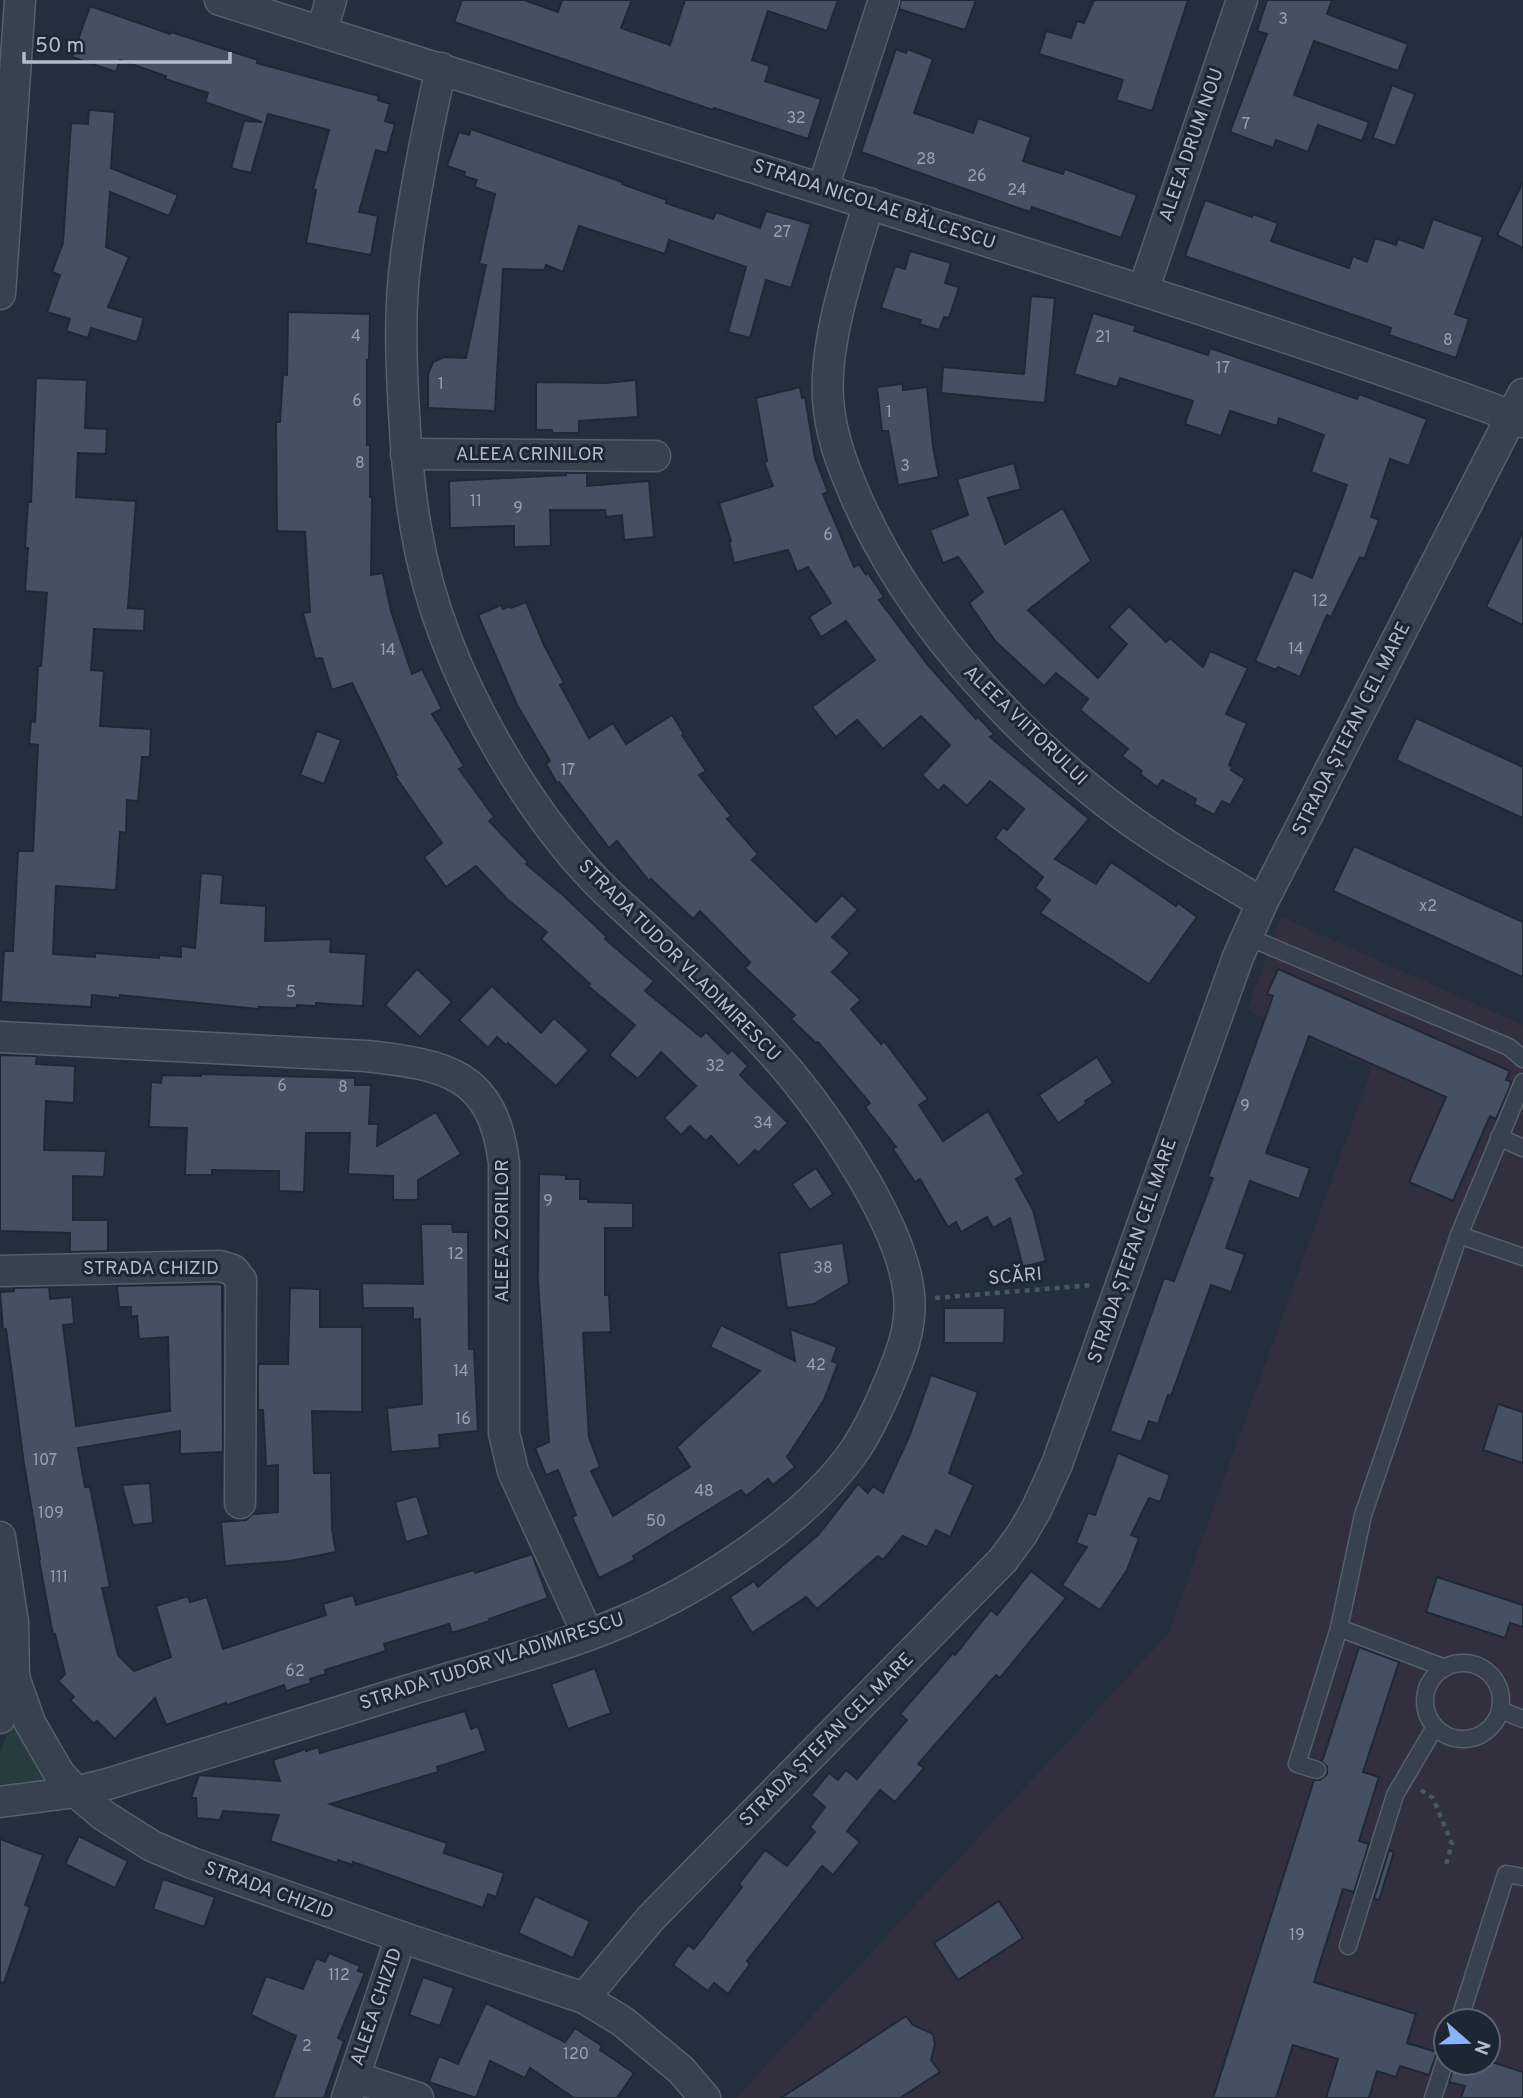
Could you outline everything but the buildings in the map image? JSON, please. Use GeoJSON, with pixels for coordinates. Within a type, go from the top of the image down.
{"type":"FeatureCollection","features":[{"type":"Feature","properties":{"kind":"street"},"geometry":{"type":"LineString","coordinates":[[0,294],[20,0]]}},
{"type":"Feature","properties":{"kind":"street","name":"STRADA NICOLAE BĂLCESCU"},"geometry":{"type":"LineString","coordinates":[[220,0],[822,188],[1519,411]]}},
{"type":"Feature","properties":{"kind":"street"},"geometry":{"type":"LineString","coordinates":[[322,31],[331,0]]}},
{"type":"Feature","properties":{"kind":"street"},"geometry":{"type":"LineString","coordinates":[[822,188],[884,0]]}},
{"type":"Feature","properties":{"kind":"street","name":"ALEEA DRUM NOU"},"geometry":{"type":"LineString","coordinates":[[1143,291],[1242,0]]}},
{"type":"Feature","properties":{"kind":"street","name":"STRADA TUDOR VLADIMIRESCU"},"geometry":{"type":"LineString","coordinates":[[0,1802],[76,1792],[588,1635],[669,1600],[702,1581],[781,1525],[834,1476],[854,1451],[872,1420],[891,1379],[909,1326],[910,1300],[906,1272],[886,1220],[845,1150],[817,1109],[755,1034],[594,880],[546,821],[503,755],[447,641],[424,578],[415,531],[406,454],[400,356],[405,263],[418,172],[441,68]]}},
{"type":"Feature","properties":{"kind":"street","name":"ALEEA VIITORULUI"},"geometry":{"type":"LineString","coordinates":[[869,203],[848,273],[830,353],[827,396],[830,425],[842,465],[864,516],[892,567],[957,659],[996,701],[1071,772],[1108,804],[1262,903]]}},
{"type":"Feature","properties":{"kind":"street","name":"STRADA ȘTEFAN CEL MARE"},"geometry":{"type":"LineString","coordinates":[[584,1998],[650,1919],[1003,1560],[1032,1517],[1057,1464],[1243,947],[1262,903],[1519,411]]}},
{"type":"Feature","properties":{"kind":"street","name":"ALEEA CRINILOR"},"geometry":{"type":"LineString","coordinates":[[406,454],[655,456]]}},
{"type":"Feature","properties":{"kind":"street","name":"ALEEA ZORILOR"},"geometry":{"type":"LineString","coordinates":[[0,1037],[366,1056],[426,1065],[454,1075],[476,1091],[495,1120],[504,1163],[504,1433],[508,1455],[588,1635]]}},
{"type":"Feature","properties":{"kind":"street","name":"STRADA CHIZID"},"geometry":{"type":"LineString","coordinates":[[0,1271],[219,1266],[233,1270],[241,1280],[240,1503]]}},
{"type":"Feature","properties":{"kind":"street","name":"STRADA CHIZID"},"geometry":{"type":"LineString","coordinates":[[0,1537],[6,1623],[14,1678],[30,1723],[59,1773],[103,1815],[152,1846],[192,1863],[584,1998],[622,2021],[681,2070],[705,2098]]}},
{"type":"Feature","properties":{"kind":"street"},"geometry":{"type":"LineString","coordinates":[[0,1718],[14,1678]]}},
{"type":"Feature","properties":{"kind":"street","name":"ALEEA CHIZID"},"geometry":{"type":"LineString","coordinates":[[401,1937],[350,2088],[418,2098]]}},
{"type":"Feature","properties":{"kind":"lane"},"geometry":{"type":"LineString","coordinates":[[1243,947],[1508,1047],[1523,1059]]}},
{"type":"Feature","properties":{"kind":"lane"},"geometry":{"type":"LineString","coordinates":[[1317,1770],[1297,1764],[1339,1628],[1363,1515],[1459,1234],[1523,1082]]}},
{"type":"Feature","properties":{"kind":"lane"},"geometry":{"type":"LineString","coordinates":[[1499,1138],[1523,1148]]}},
{"type":"Feature","properties":{"kind":"lane"},"geometry":{"type":"LineString","coordinates":[[1459,1234],[1523,1257]]}},
{"type":"Feature","properties":{"kind":"lane"},"geometry":{"type":"LineString","coordinates":[[1339,1628],[1445,1668]]}},
{"type":"Feature","properties":{"kind":"lane"},"geometry":{"type":"LineString","coordinates":[[1457,1664],[1469,1664],[1491,1675],[1497,1686],[1500,1710],[1488,1730],[1467,1739],[1455,1739],[1435,1727],[1429,1718],[1425,1695],[1436,1674],[1457,1664]]}},
{"type":"Feature","properties":{"kind":"lane"},"geometry":{"type":"LineString","coordinates":[[1500,1710],[1523,1719]]}},
{"type":"Feature","properties":{"kind":"lane"},"geometry":{"type":"LineString","coordinates":[[1348,1947],[1395,1794],[1435,1727]]}},
{"type":"Feature","properties":{"kind":"lane"},"geometry":{"type":"LineString","coordinates":[[1463,2007],[1506,1874],[1523,1877]]}},
{"type":"Feature","properties":{"kind":"lane"},"geometry":{"type":"LineString","coordinates":[[1433,2098],[1440,2077]]}},
{"type":"Feature","properties":{"kind":"path","name":"SCĂRI"},"geometry":{"type":"LineString","coordinates":[[910,1300],[1122,1283]]}},
{"type":"Feature","properties":{"kind":"path"},"geometry":{"type":"LineString","coordinates":[[1404,1780],[1433,1798],[1452,1844],[1445,1868]]}},
{"type":"Feature","properties":{"kind":"shaded area"},"geometry":{"type":"Polygon","coordinates":[[[1281,917],[1523,1025],[1523,2098],[736,2098],[1168,1634],[1372,1068],[1247,1010],[1281,917]]]}},
{"type":"Feature","properties":{"kind":"green space"},"geometry":{"type":"Polygon","coordinates":[[[16,1720],[43,1779],[42,1783],[0,1788],[0,1755],[11,1722],[16,1720]]]}}]}
